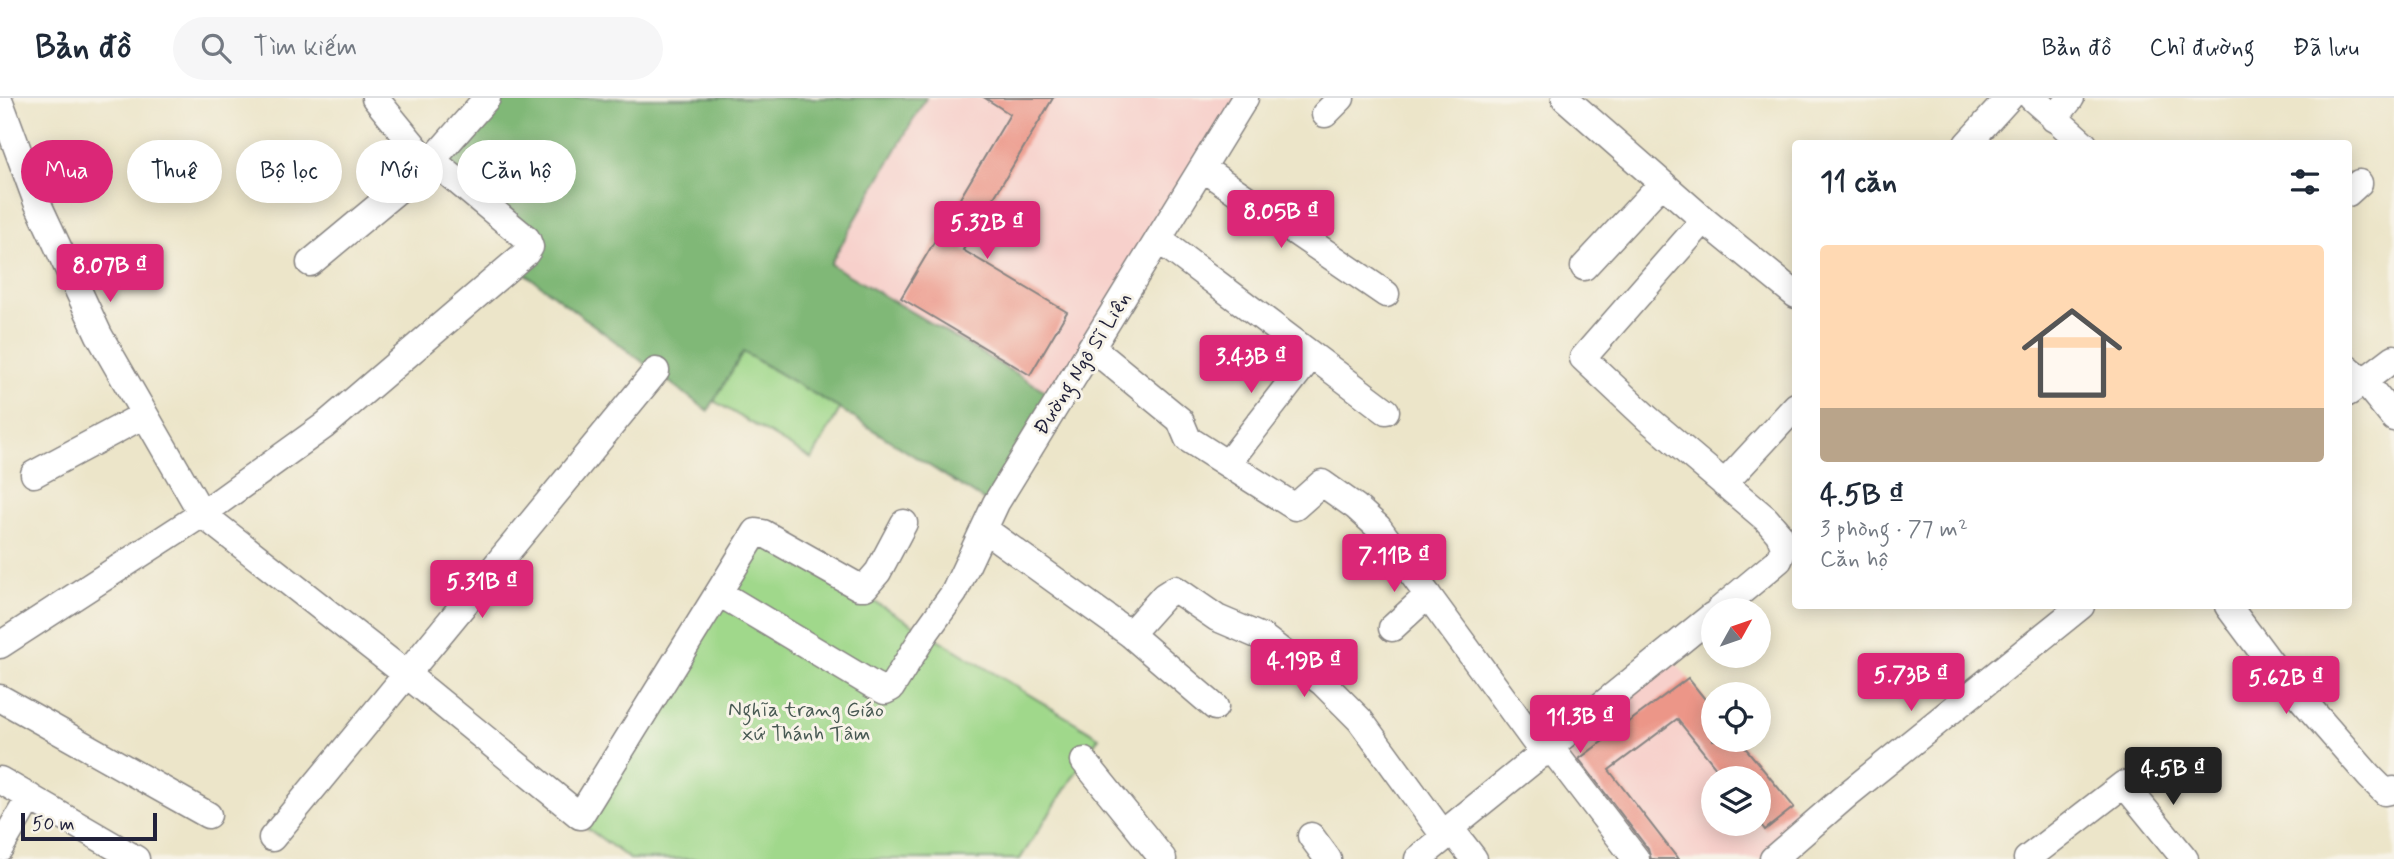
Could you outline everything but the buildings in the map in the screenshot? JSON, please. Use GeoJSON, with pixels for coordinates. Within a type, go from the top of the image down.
{"type":"FeatureCollection","features":[{"type":"Feature","properties":{"kind":"street"},"geometry":{"type":"LineString","coordinates":[[375,98],[412,140]]}},
{"type":"Feature","properties":{"kind":"street"},"geometry":{"type":"LineString","coordinates":[[443,148],[487,98]]}},
{"type":"Feature","properties":{"kind":"street","name":"Đường Ngô Sĩ Liên"},"geometry":{"type":"LineString","coordinates":[[719,593],[885,691],[891,688],[954,593],[996,503],[1245,98]]}},
{"type":"Feature","properties":{"kind":"street"},"geometry":{"type":"LineString","coordinates":[[1565,98],[1704,220],[1792,292]]}},
{"type":"Feature","properties":{"kind":"street"},"geometry":{"type":"LineString","coordinates":[[1971,140],[2009,98]]}},
{"type":"Feature","properties":{"kind":"street"},"geometry":{"type":"LineString","coordinates":[[2032,98],[2079,140]]}},
{"type":"Feature","properties":{"kind":"street"},"geometry":{"type":"LineString","coordinates":[[2054,118],[2071,98]]}},
{"type":"Feature","properties":{"kind":"street"},"geometry":{"type":"LineString","coordinates":[[0,102],[37,201],[99,335],[202,514],[407,674],[580,816],[756,532],[763,533],[859,587],[865,587],[878,572],[904,523]]}},
{"type":"Feature","properties":{"kind":"street"},"geometry":{"type":"LineString","coordinates":[[1202,168],[1386,293]]}},
{"type":"Feature","properties":{"kind":"street"},"geometry":{"type":"LineString","coordinates":[[0,645],[202,514],[324,426],[526,253],[530,247],[527,239],[443,172]]}},
{"type":"Feature","properties":{"kind":"street"},"geometry":{"type":"LineString","coordinates":[[1584,267],[1661,183]]}},
{"type":"Feature","properties":{"kind":"street"},"geometry":{"type":"LineString","coordinates":[[310,263],[382,203]]}},
{"type":"Feature","properties":{"kind":"street"},"geometry":{"type":"LineString","coordinates":[[1704,220],[1583,358],[1647,418],[1766,519],[1779,534],[1784,547],[1779,560],[1734,598]]}},
{"type":"Feature","properties":{"kind":"street"},"geometry":{"type":"LineString","coordinates":[[1158,239],[1386,411]]}},
{"type":"Feature","properties":{"kind":"street"},"geometry":{"type":"LineString","coordinates":[[1091,347],[1180,420],[1188,439],[1296,507],[1322,483],[1356,507],[1378,527],[1548,751],[1636,859]]}},
{"type":"Feature","properties":{"kind":"street"},"geometry":{"type":"LineString","coordinates":[[1228,463],[1311,356]]}},
{"type":"Feature","properties":{"kind":"street"},"geometry":{"type":"LineString","coordinates":[[2394,358],[2354,381],[2394,418]]}},
{"type":"Feature","properties":{"kind":"street"},"geometry":{"type":"LineString","coordinates":[[272,838],[656,372]]}},
{"type":"Feature","properties":{"kind":"street"},"geometry":{"type":"LineString","coordinates":[[1724,484],[1792,409]]}},
{"type":"Feature","properties":{"kind":"street"},"geometry":{"type":"LineString","coordinates":[[34,474],[144,415]]}},
{"type":"Feature","properties":{"kind":"street"},"geometry":{"type":"LineString","coordinates":[[984,529],[1130,634],[1215,707]]}},
{"type":"Feature","properties":{"kind":"street"},"geometry":{"type":"LineString","coordinates":[[1130,634],[1164,596],[1175,589],[1217,618],[1265,638],[1323,683],[1360,720],[1447,833],[1474,859]]}},
{"type":"Feature","properties":{"kind":"street"},"geometry":{"type":"LineString","coordinates":[[1392,628],[1428,595]]}},
{"type":"Feature","properties":{"kind":"street"},"geometry":{"type":"LineString","coordinates":[[1773,859],[2077,609]]}},
{"type":"Feature","properties":{"kind":"street"},"geometry":{"type":"LineString","coordinates":[[2230,609],[2272,665],[2369,776],[2385,792],[2394,790]]}},
{"type":"Feature","properties":{"kind":"street"},"geometry":{"type":"LineString","coordinates":[[1418,859],[1701,625]]}},
{"type":"Feature","properties":{"kind":"street"},"geometry":{"type":"LineString","coordinates":[[0,698],[208,815]]}},
{"type":"Feature","properties":{"kind":"street"},"geometry":{"type":"LineString","coordinates":[[1084,761],[1163,859]]}},
{"type":"Feature","properties":{"kind":"street"},"geometry":{"type":"LineString","coordinates":[[0,780],[136,859]]}},
{"type":"Feature","properties":{"kind":"street"},"geometry":{"type":"LineString","coordinates":[[2027,859],[2124,784],[2185,859]]}},
{"type":"Feature","properties":{"kind":"street"},"geometry":{"type":"LineString","coordinates":[[0,848],[30,797]]}},
{"type":"Feature","properties":{"kind":"street"},"geometry":{"type":"LineString","coordinates":[[1311,836],[1328,859]]}},
{"type":"Feature","properties":{"kind":"shaded area"},"geometry":{"type":"Polygon","coordinates":[[[926,98],[1237,98],[1054,396],[830,264],[926,98]]]}},
{"type":"Feature","properties":{"kind":"shaded area"},"geometry":{"type":"Polygon","coordinates":[[[1672,658],[1701,694],[1701,752],[1749,752],[1760,766],[1701,766],[1701,836],[1771,836],[1771,779],[1806,822],[1763,859],[1645,859],[1560,749],[1672,658]]]}},
{"type":"Feature","properties":{"kind":"green space"},"geometry":{"type":"Polygon","coordinates":[[[493,98],[926,98],[830,264],[1054,396],[988,503],[840,409],[743,352],[708,411],[519,269],[531,258],[481,203],[576,203],[576,140],[457,140],[457,177],[443,161],[443,155],[493,98]]]}},
{"type":"Feature","properties":{"kind":"green space"},"geometry":{"type":"Polygon","coordinates":[[[743,352],[840,409],[812,459],[714,401],[743,352]]]}},
{"type":"Feature","properties":{"kind":"green space","name":"Nghĩa trang Giáo xứ Thánh Tâm"},"geometry":{"type":"Polygon","coordinates":[[[762,536],[1099,737],[1020,859],[630,859],[580,823],[762,536]]]}}]}
